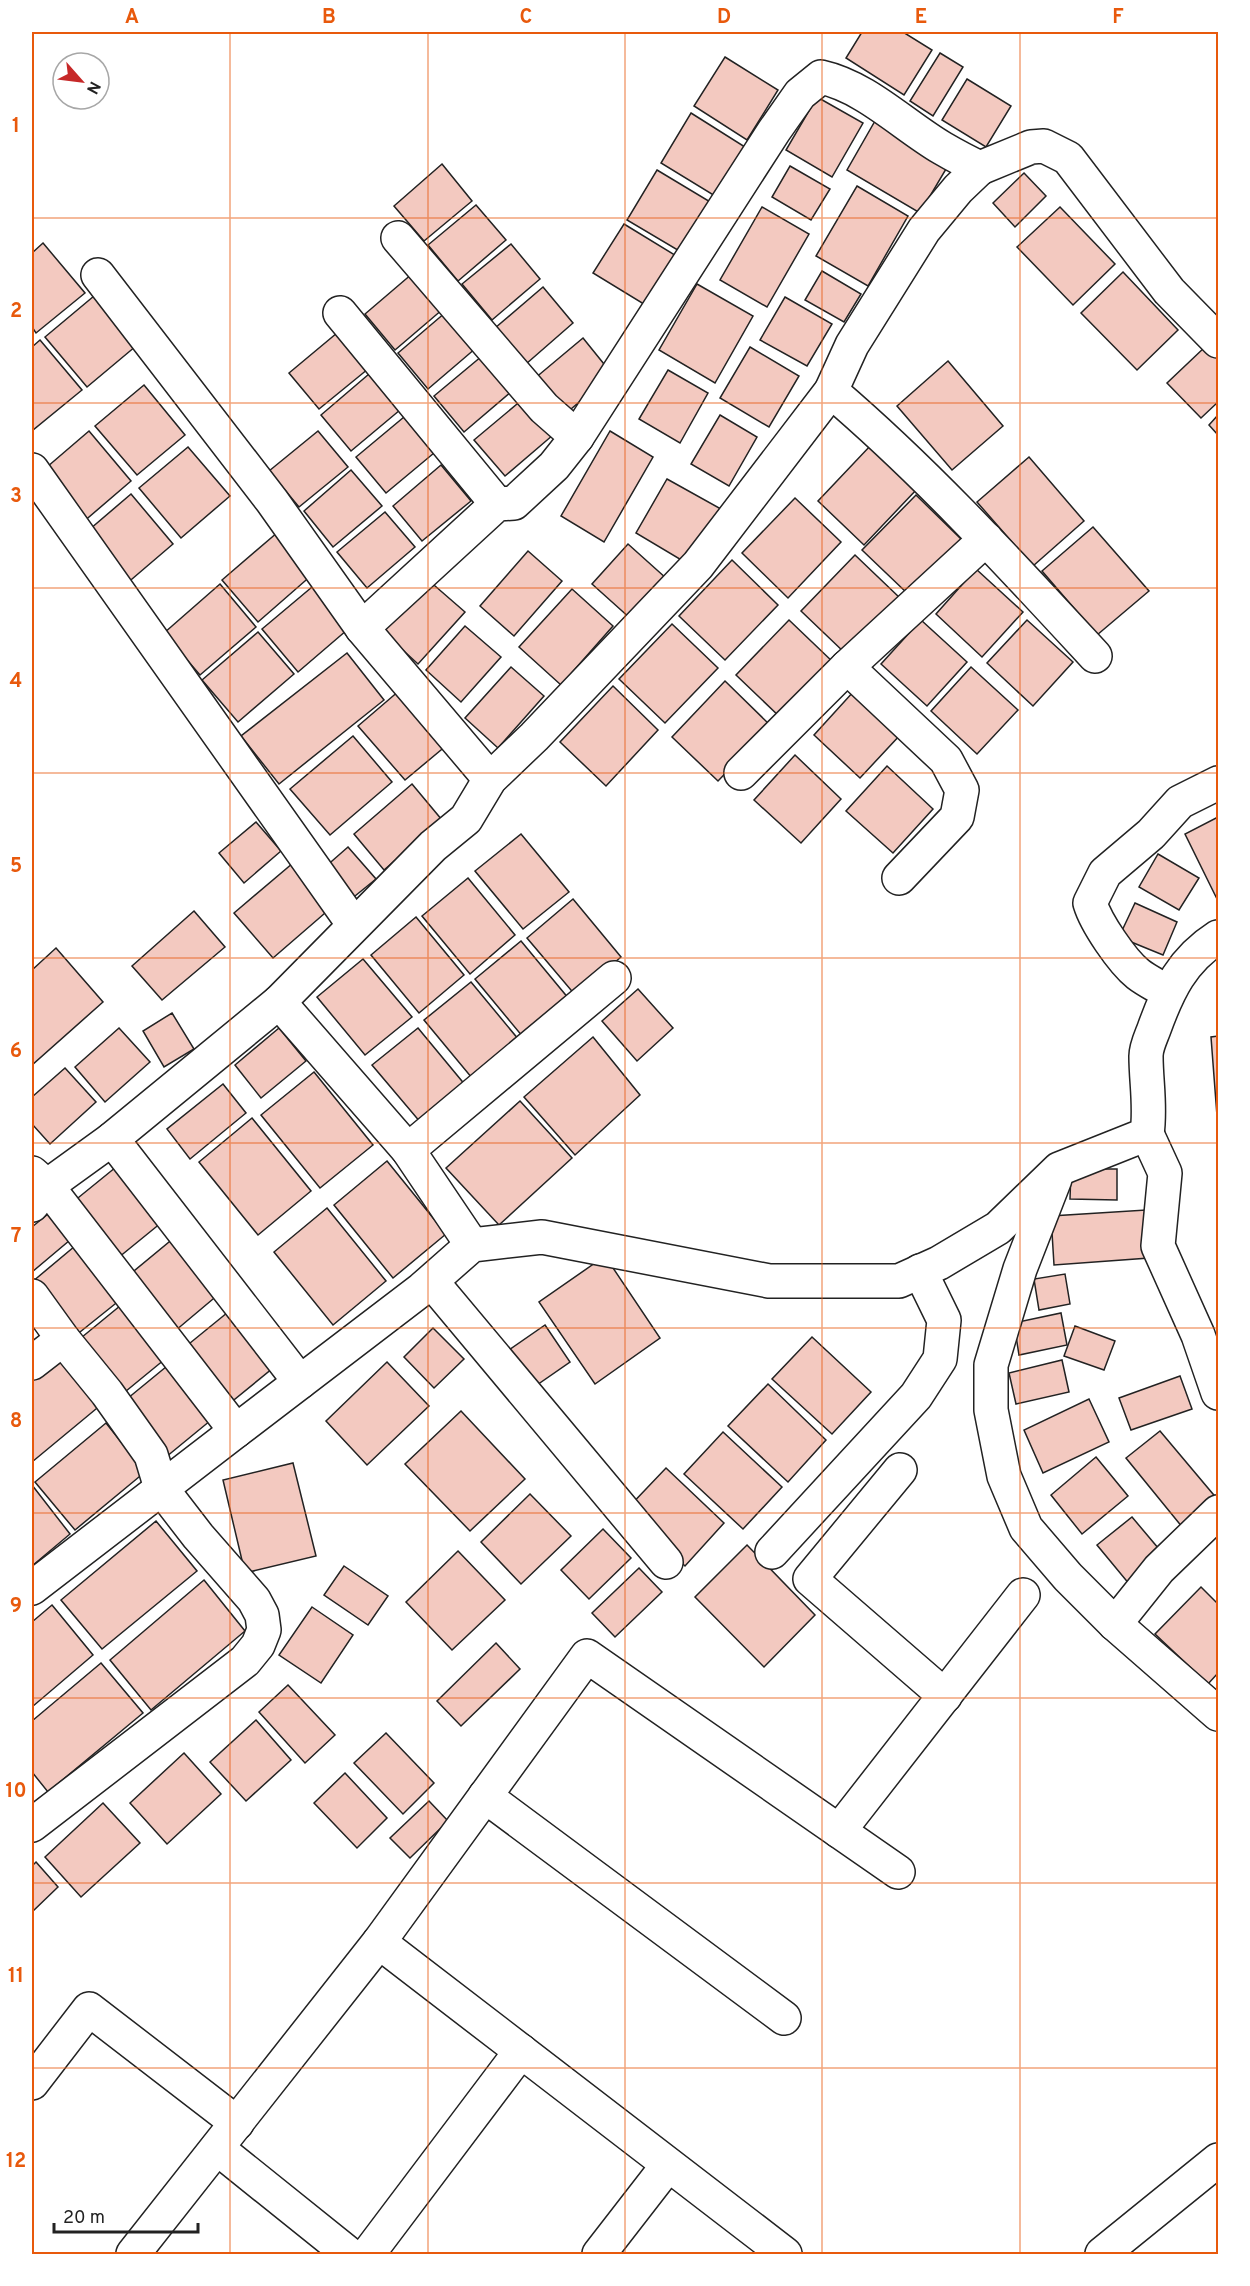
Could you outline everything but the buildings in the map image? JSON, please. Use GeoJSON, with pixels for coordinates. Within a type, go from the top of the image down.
{"type":"FeatureCollection","features":[{"type":"Feature","properties":{"kind":"street"},"geometry":{"type":"LineString","coordinates":[[362,628],[497,504],[514,503],[554,466],[577,437],[774,131],[800,94],[821,77],[835,81],[864,96],[942,148],[980,168]]}},
{"type":"Feature","properties":{"kind":"street"},"geometry":{"type":"LineString","coordinates":[[236,1431],[37,1188],[112,1139],[279,1002],[433,846],[466,819],[490,779],[534,737],[698,566],[831,391],[852,345],[924,230],[958,189],[980,168],[1031,147],[1044,146],[1068,158],[1169,291],[1218,341]]}},
{"type":"Feature","properties":{"kind":"street"},"geometry":{"type":"LineString","coordinates":[[398,238],[544,408],[577,437]]}},
{"type":"Feature","properties":{"kind":"street"},"geometry":{"type":"LineString","coordinates":[[98,275],[272,501],[362,628],[490,779]]}},
{"type":"Feature","properties":{"kind":"street"},"geometry":{"type":"LineString","coordinates":[[340,313],[497,504]]}},
{"type":"Feature","properties":{"kind":"street"},"geometry":{"type":"LineString","coordinates":[[831,391],[920,471],[1095,656]]}},
{"type":"Feature","properties":{"kind":"street"},"geometry":{"type":"LineString","coordinates":[[32,470],[354,925]]}},
{"type":"Feature","properties":{"kind":"street"},"geometry":{"type":"LineString","coordinates":[[741,773],[847,667],[986,539]]}},
{"type":"Feature","properties":{"kind":"street"},"geometry":{"type":"LineString","coordinates":[[847,667],[946,760],[963,790],[957,817],[899,878]]}},
{"type":"Feature","properties":{"kind":"street"},"geometry":{"type":"LineString","coordinates":[[1167,992],[1137,973],[1104,931],[1094,916],[1090,903],[1105,873],[1151,834],[1179,802],[1218,783]]}},
{"type":"Feature","properties":{"kind":"street"},"geometry":{"type":"LineString","coordinates":[[1218,938],[1206,945],[1182,969],[1167,992],[1146,1052],[1150,1114],[1147,1134],[1165,1173],[1158,1246],[1198,1335],[1218,1393]]}},
{"type":"Feature","properties":{"kind":"street"},"geometry":{"type":"LineString","coordinates":[[408,1150],[614,978]]}},
{"type":"Feature","properties":{"kind":"street"},"geometry":{"type":"LineString","coordinates":[[279,1002],[408,1150],[472,1245]]}},
{"type":"Feature","properties":{"kind":"street"},"geometry":{"type":"LineString","coordinates":[[32,1588],[432,1282],[472,1245],[542,1238],[770,1281],[899,1281],[939,1263],[998,1228],[1059,1169],[1147,1134]]}},
{"type":"Feature","properties":{"kind":"street"},"geometry":{"type":"LineString","coordinates":[[112,1139],[300,1382]]}},
{"type":"Feature","properties":{"kind":"street"},"geometry":{"type":"LineString","coordinates":[[1059,1169],[1020,1269],[992,1365],[991,1410],[1004,1476],[1026,1528],[1068,1577],[1115,1624],[1218,1714]]}},
{"type":"Feature","properties":{"kind":"street"},"geometry":{"type":"LineString","coordinates":[[772,1552],[916,1396],[940,1359],[944,1320],[920,1271]]}},
{"type":"Feature","properties":{"kind":"street"},"geometry":{"type":"LineString","coordinates":[[432,1282],[666,1562]]}},
{"type":"Feature","properties":{"kind":"street"},"geometry":{"type":"LineString","coordinates":[[32,1296],[63,1340],[107,1393],[151,1455],[161,1488],[198,1536],[254,1600],[262,1615],[264,1630],[258,1645],[244,1660],[32,1825]]}},
{"type":"Feature","properties":{"kind":"street"},"geometry":{"type":"LineString","coordinates":[[32,1364],[63,1340]]}},
{"type":"Feature","properties":{"kind":"street"},"geometry":{"type":"LineString","coordinates":[[900,1470],[810,1579],[945,1696]]}},
{"type":"Feature","properties":{"kind":"street"},"geometry":{"type":"LineString","coordinates":[[1115,1624],[1159,1569],[1218,1512]]}},
{"type":"Feature","properties":{"kind":"street"},"geometry":{"type":"LineString","coordinates":[[839,1831],[1023,1596]]}},
{"type":"Feature","properties":{"kind":"street"},"geometry":{"type":"LineString","coordinates":[[133,2254],[379,1942],[587,1656],[898,1872]]}},
{"type":"Feature","properties":{"kind":"street"},"geometry":{"type":"LineString","coordinates":[[485,1796],[784,2018]]}},
{"type":"Feature","properties":{"kind":"street"},"geometry":{"type":"LineString","coordinates":[[379,1942],[785,2254]]}},
{"type":"Feature","properties":{"kind":"street"},"geometry":{"type":"LineString","coordinates":[[32,2083],[89,2008],[227,2135],[349,2254]]}},
{"type":"Feature","properties":{"kind":"street"},"geometry":{"type":"LineString","coordinates":[[368,2254],[521,2051]]}},
{"type":"Feature","properties":{"kind":"street"},"geometry":{"type":"LineString","coordinates":[[1102,2254],[1218,2160]]}},
{"type":"Feature","properties":{"kind":"street"},"geometry":{"type":"LineString","coordinates":[[599,2254],[668,2165]]}}]}
